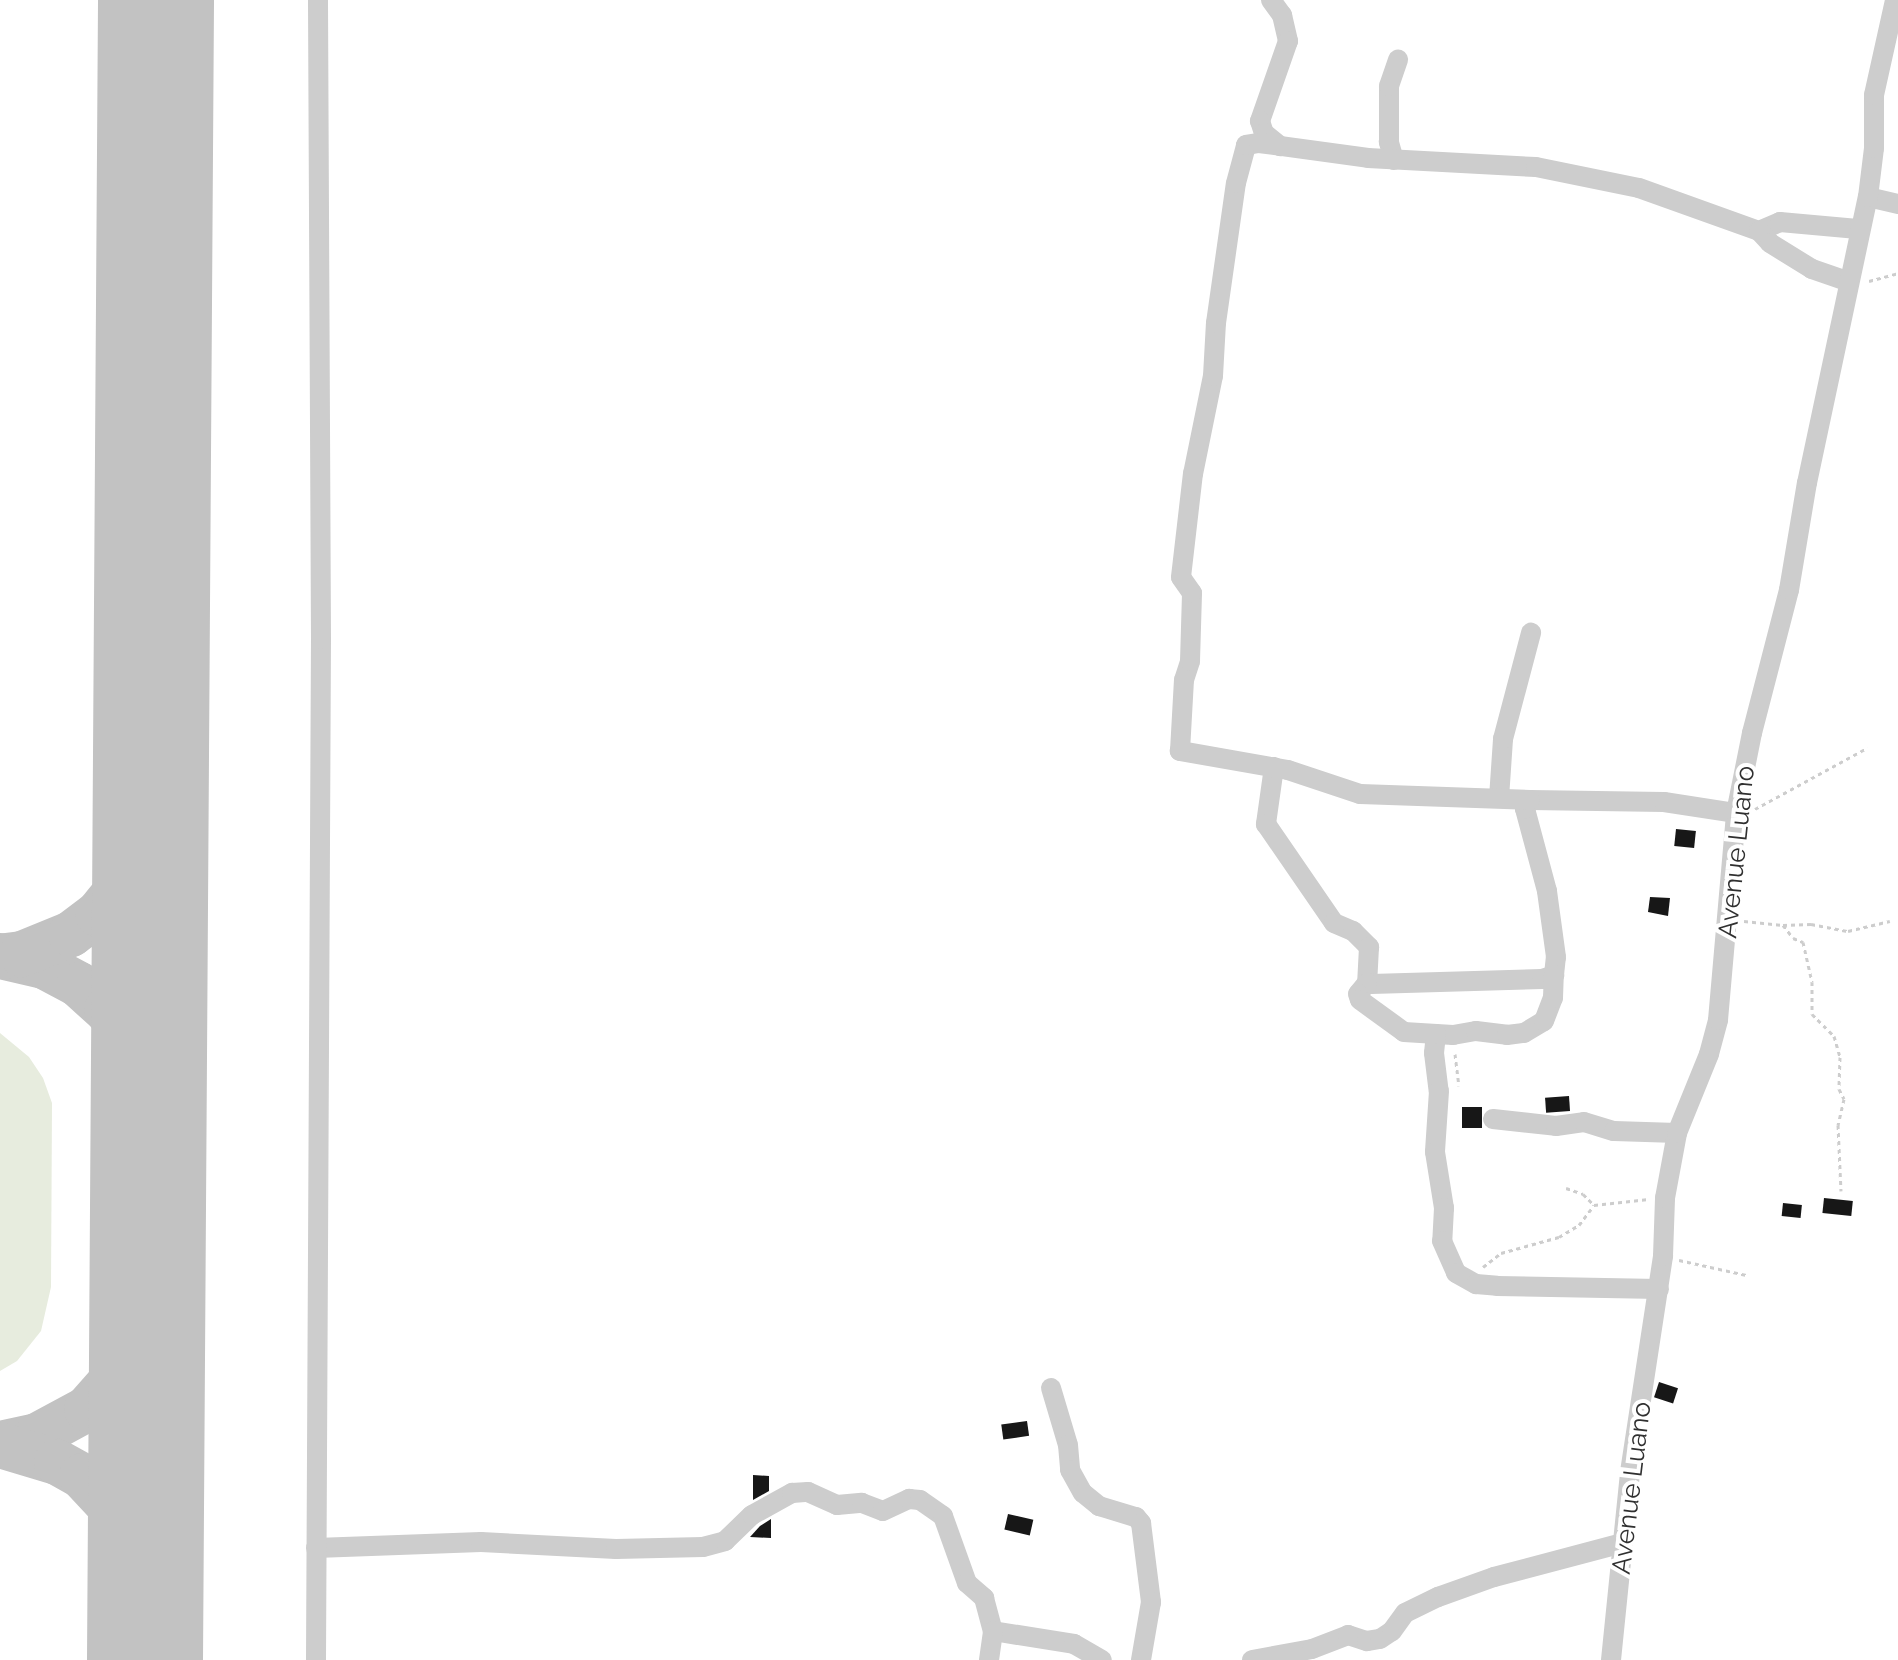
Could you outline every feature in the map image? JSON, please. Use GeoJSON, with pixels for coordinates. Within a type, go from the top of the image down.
{"type":"FeatureCollection","features":[{"type":"Feature","properties":{"kind":"street"},"geometry":{"type":"LineString","coordinates":[[316,1660],[321,655],[318,0]]}},
{"type":"Feature","properties":{"kind":"street"},"geometry":{"type":"LineString","coordinates":[[1271,0],[1282,15],[1288,41],[1260,121],[1264,133],[1280,146]]}},
{"type":"Feature","properties":{"kind":"street","name":"Avenue Luano"},"geometry":{"type":"LineString","coordinates":[[1611,1660],[1630,1472],[1663,1256],[1665,1198],[1677,1133],[1709,1054],[1718,1020],[1736,813],[1752,733],[1789,590],[1807,483],[1858,229],[1868,197],[1874,148],[1874,95],[1895,0]]}},
{"type":"Feature","properties":{"kind":"street"},"geometry":{"type":"LineString","coordinates":[[1394,160],[1389,142],[1389,86],[1398,60]]}},
{"type":"Feature","properties":{"kind":"street"},"geometry":{"type":"LineString","coordinates":[[1736,813],[1653,802],[1360,794],[1274,767],[1180,751],[1184,680],[1190,661],[1192,593],[1181,577],[1193,474],[1213,376],[1216,323],[1240,164],[1246,145],[1280,146],[1394,160],[1561,171],[1669,197],[1708,215],[1759,231],[1812,269],[1849,282]]}},
{"type":"Feature","properties":{"kind":"street"},"geometry":{"type":"LineString","coordinates":[[1868,197],[1898,204]]}},
{"type":"Feature","properties":{"kind":"street"},"geometry":{"type":"LineString","coordinates":[[1759,231],[1780,222],[1858,229]]}},
{"type":"Feature","properties":{"kind":"street"},"geometry":{"type":"LineString","coordinates":[[1499,798],[1503,739],[1531,633]]}},
{"type":"Feature","properties":{"kind":"street"},"geometry":{"type":"LineString","coordinates":[[1274,767],[1266,824],[1334,923],[1353,931],[1369,947],[1367,983],[1358,998],[1368,1009],[1384,1015],[1404,1032],[1444,1035],[1476,1031],[1507,1035],[1524,1033],[1539,1025],[1551,1005],[1556,957],[1547,891],[1525,809],[1530,800]]}},
{"type":"Feature","properties":{"kind":"street"},"geometry":{"type":"LineString","coordinates":[[1367,983],[1542,979],[1554,975]]}},
{"type":"Feature","properties":{"kind":"street"},"geometry":{"type":"LineString","coordinates":[[1444,1035],[1434,1053],[1439,1103],[1435,1152],[1444,1208],[1442,1241],[1456,1273],[1463,1280],[1497,1286],[1659,1289]]}},
{"type":"Feature","properties":{"kind":"street"},"geometry":{"type":"LineString","coordinates":[[1493,1119],[1556,1126],[1584,1122],[1614,1131],[1677,1133]]}},
{"type":"Feature","properties":{"kind":"street"},"geometry":{"type":"LineString","coordinates":[[1051,1388],[1068,1445],[1070,1470],[1083,1493],[1099,1506],[1136,1517],[1141,1523],[1151,1602],[1141,1660]]}},
{"type":"Feature","properties":{"kind":"street"},"geometry":{"type":"LineString","coordinates":[[316,1548],[467,1542],[616,1549],[703,1547],[725,1541],[752,1515],[792,1493],[808,1492],[837,1505],[862,1503],[883,1511],[909,1499],[920,1500],[943,1516],[967,1583],[984,1598],[993,1631],[989,1660]]}},
{"type":"Feature","properties":{"kind":"street"},"geometry":{"type":"LineString","coordinates":[[1252,1660],[1312,1649],[1348,1635],[1367,1641],[1380,1639],[1392,1631],[1405,1613],[1438,1597],[1494,1577],[1623,1543]]}},
{"type":"Feature","properties":{"kind":"street"},"geometry":{"type":"LineString","coordinates":[[993,1631],[1062,1640],[1083,1647],[1102,1660]]}},
{"type":"Feature","properties":{"kind":"path"},"geometry":{"type":"LineString","coordinates":[[1849,282],[1863,283],[1898,273]]}},
{"type":"Feature","properties":{"kind":"path"},"geometry":{"type":"LineString","coordinates":[[1736,813],[1746,813],[1867,748]]}},
{"type":"Feature","properties":{"kind":"path"},"geometry":{"type":"LineString","coordinates":[[1728,918],[1783,925],[1811,924],[1848,931],[1890,921]]}},
{"type":"Feature","properties":{"kind":"path"},"geometry":{"type":"LineString","coordinates":[[1783,925],[1793,938],[1803,942],[1812,982],[1812,1014],[1834,1036],[1840,1057],[1839,1089],[1844,1099],[1838,1125],[1841,1191]]}},
{"type":"Feature","properties":{"kind":"path"},"geometry":{"type":"LineString","coordinates":[[1444,1035],[1459,1090]]}},
{"type":"Feature","properties":{"kind":"path"},"geometry":{"type":"LineString","coordinates":[[1566,1188],[1583,1194],[1594,1205]]}},
{"type":"Feature","properties":{"kind":"path"},"geometry":{"type":"LineString","coordinates":[[1463,1280],[1501,1253],[1559,1237],[1579,1225],[1594,1205],[1665,1198]]}},
{"type":"Feature","properties":{"kind":"path"},"geometry":{"type":"LineString","coordinates":[[1663,1256],[1746,1275]]}},
{"type":"Feature","properties":{"kind":"shaded area"},"geometry":{"type":"Polygon","coordinates":[[[0,1033],[29,1057],[43,1078],[52,1103],[51,1287],[41,1331],[17,1361],[0,1371],[0,1033]]]}},
{"type":"Feature","properties":{"kind":"building"},"geometry":{"type":"Polygon","coordinates":[[[1676,829],[1696,831],[1694,848],[1674,846],[1676,829]]]}},
{"type":"Feature","properties":{"kind":"building"},"geometry":{"type":"Polygon","coordinates":[[[1650,897],[1670,898],[1668,916],[1648,912],[1650,897]]]}},
{"type":"Feature","properties":{"kind":"building"},"geometry":{"type":"Polygon","coordinates":[[[1569,1096],[1570,1111],[1546,1113],[1545,1098],[1569,1096]]]}},
{"type":"Feature","properties":{"kind":"building"},"geometry":{"type":"Polygon","coordinates":[[[1462,1107],[1482,1107],[1482,1128],[1462,1128],[1462,1107]]]}},
{"type":"Feature","properties":{"kind":"building"},"geometry":{"type":"Polygon","coordinates":[[[1824,1198],[1853,1201],[1851,1216],[1822,1213],[1824,1198]]]}},
{"type":"Feature","properties":{"kind":"building"},"geometry":{"type":"Polygon","coordinates":[[[1783,1203],[1802,1205],[1801,1218],[1782,1216],[1783,1203]]]}},
{"type":"Feature","properties":{"kind":"building"},"geometry":{"type":"Polygon","coordinates":[[[1659,1382],[1678,1388],[1673,1403],[1654,1397],[1659,1382]]]}},
{"type":"Feature","properties":{"kind":"building"},"geometry":{"type":"Polygon","coordinates":[[[1027,1421],[1029,1436],[1003,1439],[1001,1425],[1027,1421]]]}},
{"type":"Feature","properties":{"kind":"building"},"geometry":{"type":"Polygon","coordinates":[[[753,1475],[769,1476],[769,1491],[753,1500],[753,1475]]]}},
{"type":"Feature","properties":{"kind":"building"},"geometry":{"type":"Polygon","coordinates":[[[1008,1514],[1033,1520],[1030,1535],[1004,1530],[1008,1514]]]}},
{"type":"Feature","properties":{"kind":"building"},"geometry":{"type":"Polygon","coordinates":[[[771,1519],[771,1538],[750,1537],[760,1526],[771,1519]]]}},
{"type":"Feature","properties":{"kind":"taxiway"},"geometry":{"type":"LineString","coordinates":[[6,956],[22,954],[71,934],[98,914],[121,886],[151,822]]}},
{"type":"Feature","properties":{"kind":"taxiway"},"geometry":{"type":"LineString","coordinates":[[0,956],[44,966],[79,985],[107,1010],[126,1035],[142,1073],[149,1122]]}},
{"type":"Feature","properties":{"kind":"taxiway"},"geometry":{"type":"LineString","coordinates":[[0,1444],[37,1436],[87,1409],[118,1374],[148,1319]]}},
{"type":"Feature","properties":{"kind":"taxiway"},"geometry":{"type":"LineString","coordinates":[[0,1445],[57,1462],[82,1476],[111,1507],[136,1555],[146,1598]]}},
{"type":"Feature","properties":{"kind":"runway"},"geometry":{"type":"LineString","coordinates":[[145,1660],[156,0]]}}]}
